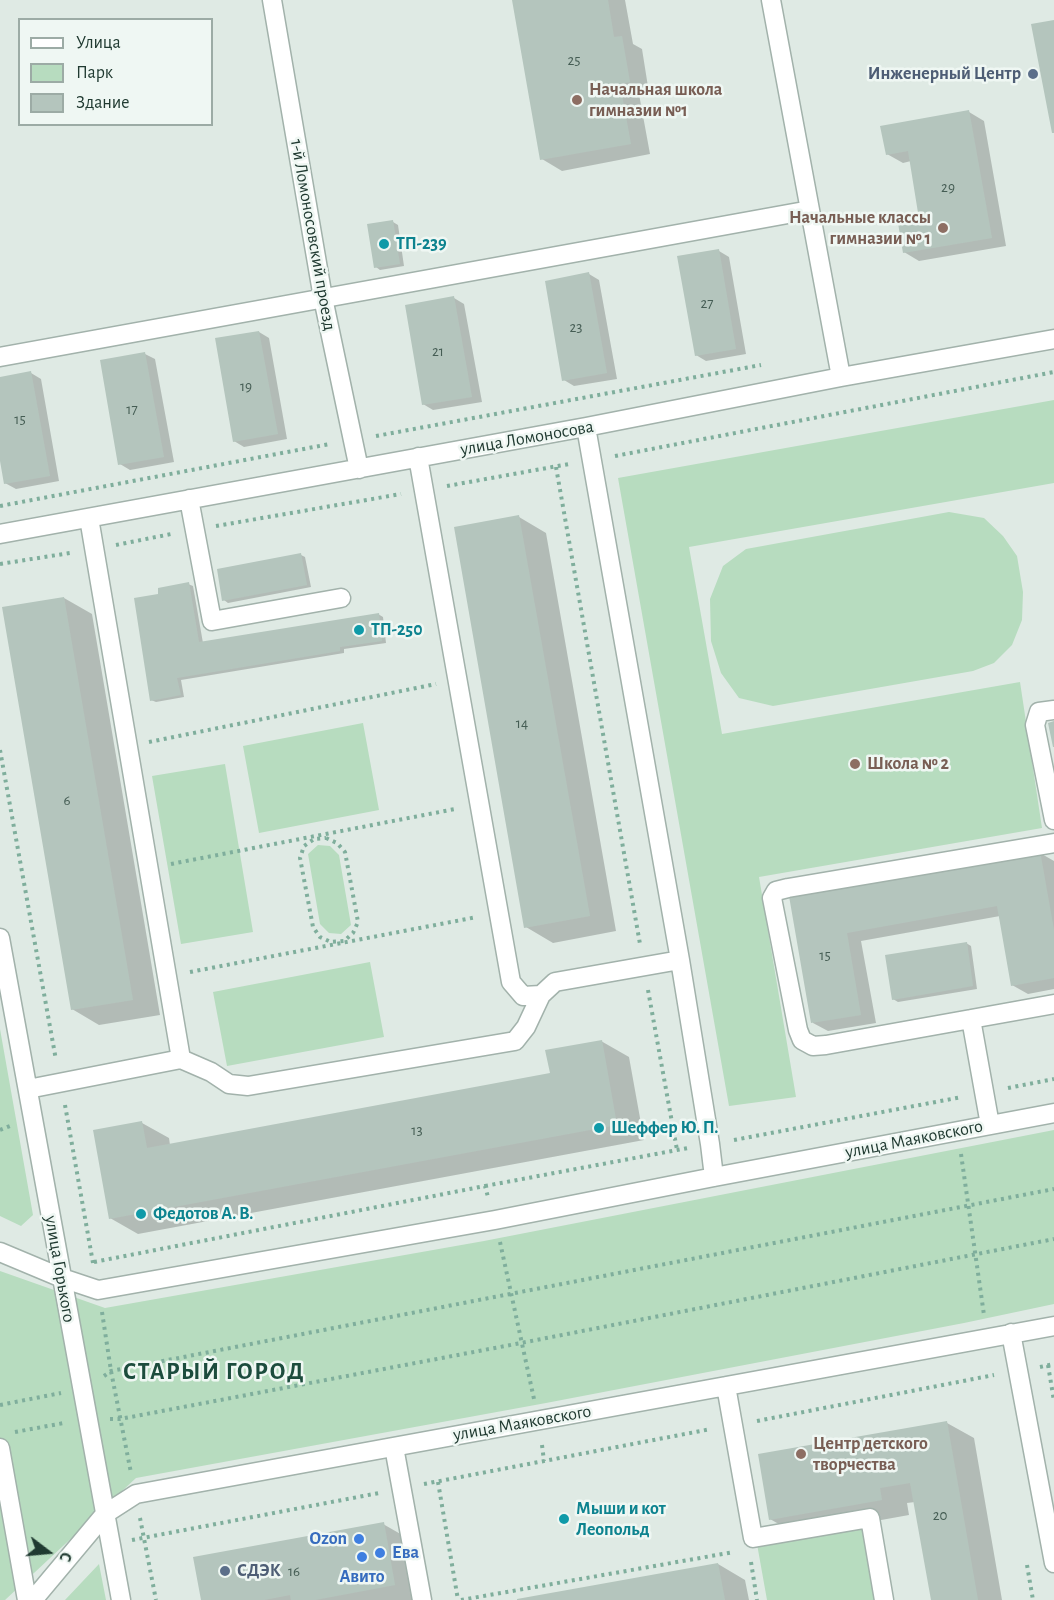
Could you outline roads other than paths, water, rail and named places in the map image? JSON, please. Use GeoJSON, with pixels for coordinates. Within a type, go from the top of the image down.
{"type":"FeatureCollection","features":[{"type":"Feature","properties":{"kind":"street","name":"1-й Ломоносовский проезд"},"geometry":{"type":"LineString","coordinates":[[272,0],[323,298],[359,469]]}},
{"type":"Feature","properties":{"kind":"street"},"geometry":{"type":"LineString","coordinates":[[771,0],[841,377]]}},
{"type":"Feature","properties":{"kind":"street"},"geometry":{"type":"LineString","coordinates":[[0,357],[810,210]]}},
{"type":"Feature","properties":{"kind":"street","name":"улица Ломоносова"},"geometry":{"type":"LineString","coordinates":[[0,534],[1054,339]]}},
{"type":"Feature","properties":{"kind":"street"},"geometry":{"type":"LineString","coordinates":[[586,427],[680,960],[711,1144],[714,1177]]}},
{"type":"Feature","properties":{"kind":"street"},"geometry":{"type":"LineString","coordinates":[[418,457],[511,982],[523,996],[541,994]]}},
{"type":"Feature","properties":{"kind":"street"},"geometry":{"type":"LineString","coordinates":[[189,499],[212,621],[341,598]]}},
{"type":"Feature","properties":{"kind":"street"},"geometry":{"type":"LineString","coordinates":[[89,518],[181,1059]]}},
{"type":"Feature","properties":{"kind":"street"},"geometry":{"type":"LineString","coordinates":[[1054,710],[1039,712],[1035,724],[1054,820]]}},
{"type":"Feature","properties":{"kind":"street"},"geometry":{"type":"LineString","coordinates":[[1054,843],[788,888],[776,891],[772,898],[798,1030],[802,1040],[813,1046],[1054,1004]]}},
{"type":"Feature","properties":{"kind":"street","name":"улица Горького"},"geometry":{"type":"LineString","coordinates":[[0,938],[121,1600]]}},
{"type":"Feature","properties":{"kind":"street"},"geometry":{"type":"LineString","coordinates":[[28,1089],[181,1059],[211,1072],[229,1084],[248,1086],[514,1041],[526,1027],[541,994],[555,982],[680,960]]}},
{"type":"Feature","properties":{"kind":"street"},"geometry":{"type":"LineString","coordinates":[[971,1019],[990,1125]]}},
{"type":"Feature","properties":{"kind":"street","name":"улица Маяковского"},"geometry":{"type":"LineString","coordinates":[[0,1252],[62,1278],[98,1290],[495,1220],[1054,1113]]}},
{"type":"Feature","properties":{"kind":"street","name":"улица Маяковского"},"geometry":{"type":"LineString","coordinates":[[33,1600],[105,1514],[136,1494],[1054,1326]]}},
{"type":"Feature","properties":{"kind":"street"},"geometry":{"type":"LineString","coordinates":[[1011,1333],[1054,1563]]}},
{"type":"Feature","properties":{"kind":"street"},"geometry":{"type":"LineString","coordinates":[[726,1386],[753,1538],[870,1518],[884,1600]]}},
{"type":"Feature","properties":{"kind":"street"},"geometry":{"type":"LineString","coordinates":[[394,1447],[422,1600]]}},
{"type":"Feature","properties":{"kind":"street"},"geometry":{"type":"LineString","coordinates":[[0,1448],[27,1600]]}},
{"type":"Feature","properties":{"kind":"place","name":"Инженерный Центр"},"geometry":{"type":"Point","coordinates":[1033,74]}},
{"type":"Feature","properties":{"kind":"place","name":"Начальная школа гимназии №1"},"geometry":{"type":"Point","coordinates":[577,100]}},
{"type":"Feature","properties":{"kind":"place","name":"Начальные классы гимназии № 1"},"geometry":{"type":"Point","coordinates":[943,228]}},
{"type":"Feature","properties":{"kind":"place","name":"ТП-239"},"geometry":{"type":"Point","coordinates":[384,244]}},
{"type":"Feature","properties":{"kind":"place","name":"ТП-250"},"geometry":{"type":"Point","coordinates":[359,630]}},
{"type":"Feature","properties":{"kind":"place","name":"Школа № 2"},"geometry":{"type":"Point","coordinates":[855,764]}},
{"type":"Feature","properties":{"kind":"place","name":"Шеффер Ю. П."},"geometry":{"type":"Point","coordinates":[599,1128]}},
{"type":"Feature","properties":{"kind":"place","name":"Федотов А. В."},"geometry":{"type":"Point","coordinates":[141,1214]}},
{"type":"Feature","properties":{"kind":"place","name":"Центр детского творчества"},"geometry":{"type":"Point","coordinates":[801,1454]}},
{"type":"Feature","properties":{"kind":"place","name":"Мыши и кот Леопольд"},"geometry":{"type":"Point","coordinates":[564,1519]}},
{"type":"Feature","properties":{"kind":"place","name":"Ozon"},"geometry":{"type":"Point","coordinates":[359,1539]}},
{"type":"Feature","properties":{"kind":"place","name":"Ева"},"geometry":{"type":"Point","coordinates":[380,1553]}},
{"type":"Feature","properties":{"kind":"place","name":"Авито"},"geometry":{"type":"Point","coordinates":[362,1557]}},
{"type":"Feature","properties":{"kind":"place","name":"СДЭК"},"geometry":{"type":"Point","coordinates":[225,1571]}},
{"type":"Feature","properties":{"kind":"district","name":"СТАРЫЙ ГОРОД"},"geometry":{"type":"Point","coordinates":[214,1372]}}]}
